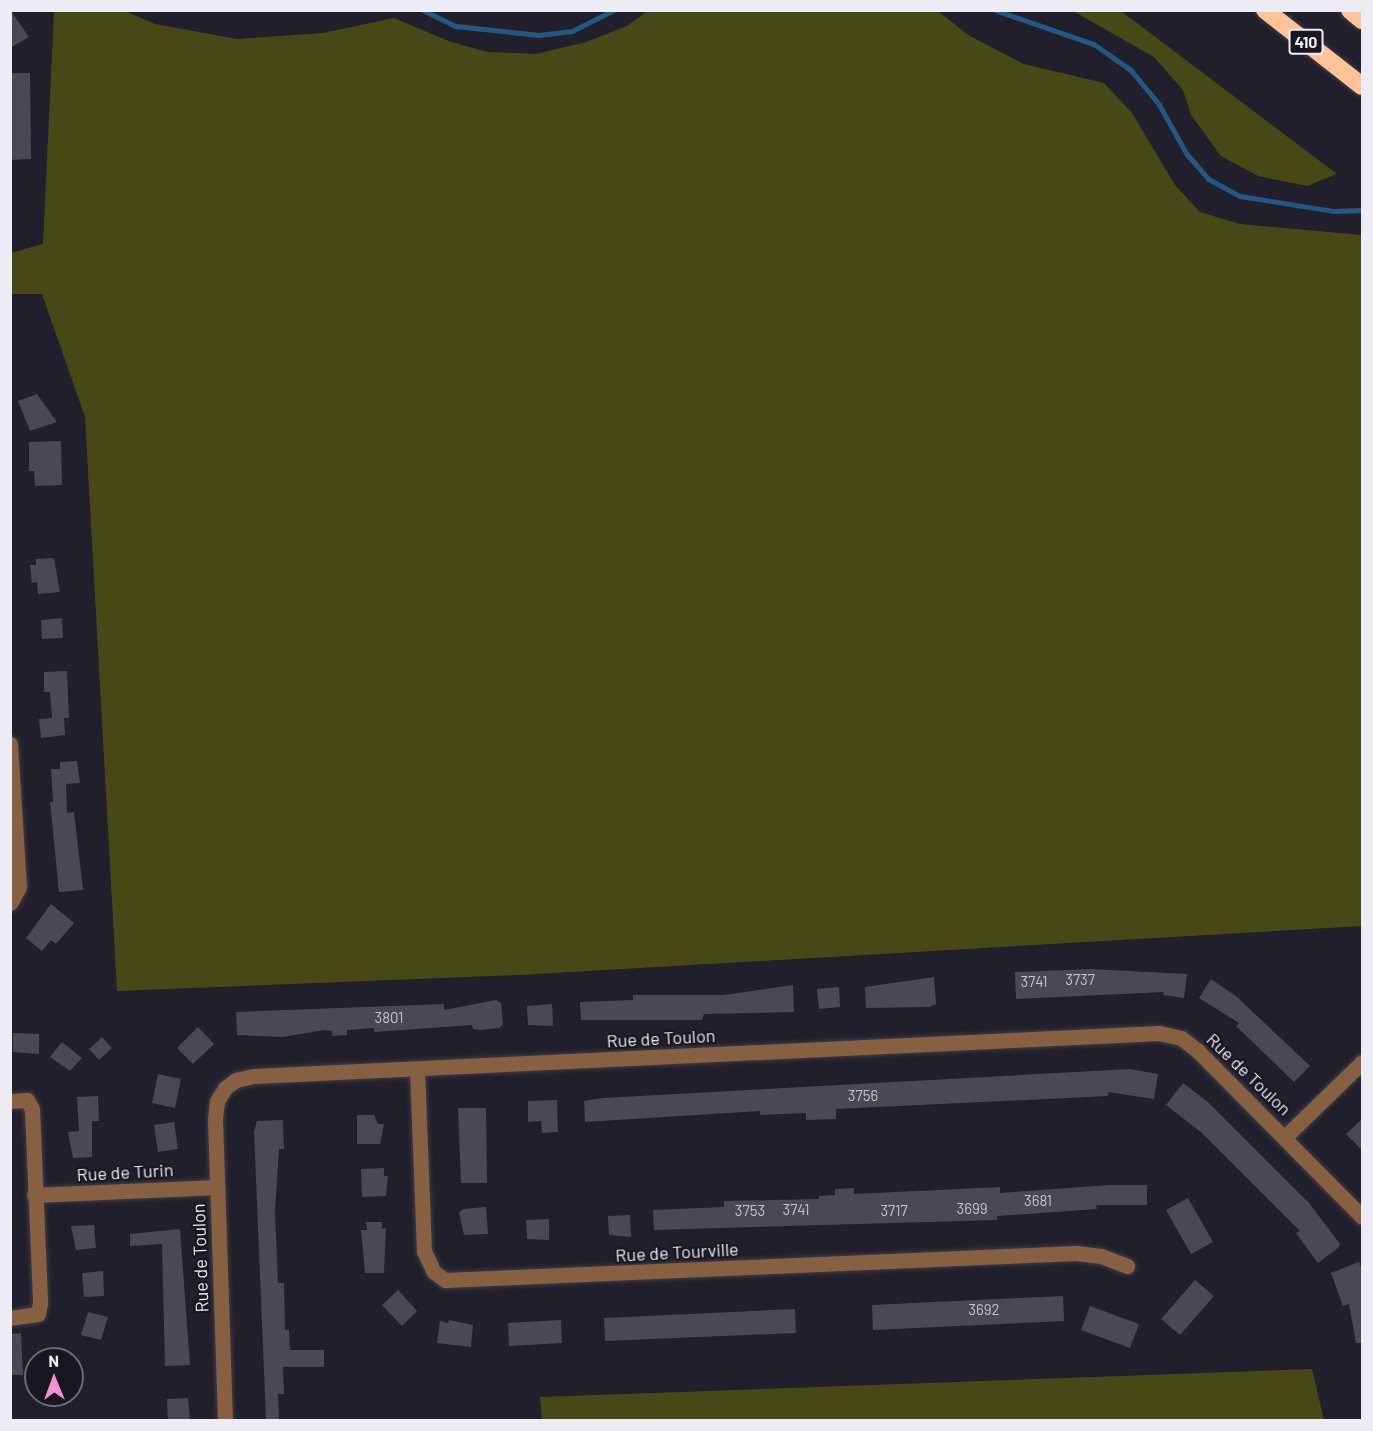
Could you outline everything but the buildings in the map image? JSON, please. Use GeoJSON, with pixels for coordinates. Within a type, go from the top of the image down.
{"type":"FeatureCollection","features":[{"type":"Feature","properties":{"kind":"highway","name":"410"},"geometry":{"type":"LineString","coordinates":[[1264,10],[1362,86]]}},
{"type":"Feature","properties":{"kind":"highway"},"geometry":{"type":"LineString","coordinates":[[1350,10],[1362,20]]}},
{"type":"Feature","properties":{"kind":"street"},"geometry":{"type":"LineString","coordinates":[[10,744],[19,886],[10,903]]}},
{"type":"Feature","properties":{"kind":"street","name":"Rue de Toulon"},"geometry":{"type":"LineString","coordinates":[[225,1420],[217,1187],[217,1101],[236,1080],[417,1069],[1159,1034],[1181,1038],[1198,1051],[1286,1136],[1362,1217]]}},
{"type":"Feature","properties":{"kind":"street"},"geometry":{"type":"LineString","coordinates":[[1286,1136],[1362,1062]]}},
{"type":"Feature","properties":{"kind":"street","name":"Rue de Tourville"},"geometry":{"type":"LineString","coordinates":[[417,1069],[424,1251],[434,1272],[445,1280],[1076,1253],[1101,1256],[1127,1266]]}},
{"type":"Feature","properties":{"kind":"street"},"geometry":{"type":"LineString","coordinates":[[10,1101],[27,1100],[32,1108],[38,1314],[10,1318]]}},
{"type":"Feature","properties":{"kind":"street","name":"Rue de Turin"},"geometry":{"type":"LineString","coordinates":[[34,1195],[217,1187]]}},
{"type":"Feature","properties":{"kind":"green space"},"geometry":{"type":"Polygon","coordinates":[[[54,11],[125,11],[155,24],[237,39],[323,33],[394,18],[451,42],[488,52],[536,54],[586,42],[627,26],[647,11],[938,11],[968,35],[1024,64],[1104,83],[1132,113],[1175,185],[1200,212],[1240,224],[1362,235],[1362,926],[519,975],[117,991],[85,417],[42,294],[11,294],[11,253],[43,244],[54,11]]]}},
{"type":"Feature","properties":{"kind":"green space"},"geometry":{"type":"Polygon","coordinates":[[[1073,11],[1121,11],[1337,174],[1307,186],[1258,176],[1221,156],[1191,115],[1183,90],[1154,57],[1073,11]]]}},
{"type":"Feature","properties":{"kind":"green space"},"geometry":{"type":"Polygon","coordinates":[[[1312,1369],[1324,1420],[542,1420],[540,1397],[1312,1369]]]}},
{"type":"Feature","properties":{"kind":"waterway"},"geometry":{"type":"LineString","coordinates":[[423,10],[456,26],[539,35],[572,31],[614,10]]}},
{"type":"Feature","properties":{"kind":"waterway"},"geometry":{"type":"LineString","coordinates":[[995,10],[1094,44],[1131,70],[1159,104],[1187,154],[1209,179],[1240,196],[1334,211],[1362,210]]}}]}
